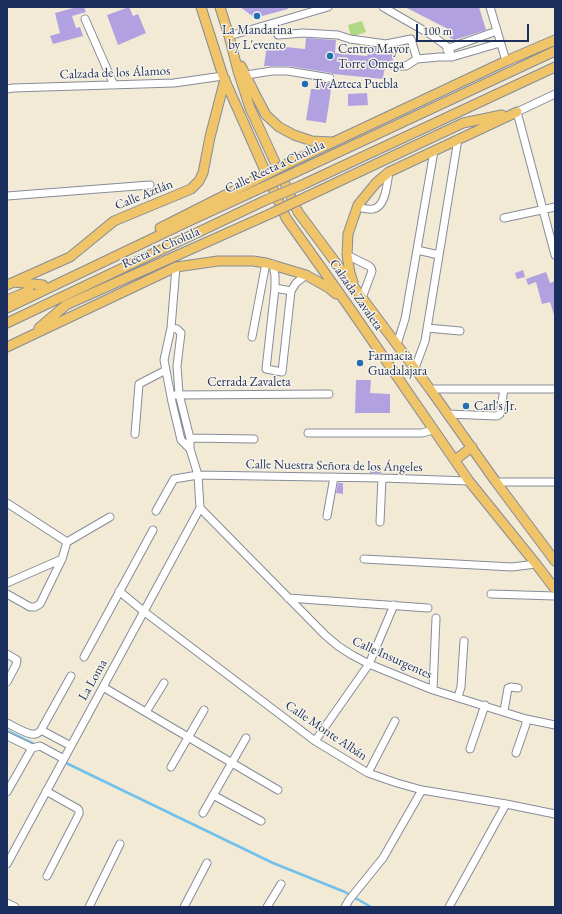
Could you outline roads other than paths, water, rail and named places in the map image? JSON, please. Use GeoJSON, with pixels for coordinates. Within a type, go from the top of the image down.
{"type":"FeatureCollection","features":[{"type":"Feature","properties":{"kind":"main road","name":"Calzada Zavaleta"},"geometry":{"type":"LineString","coordinates":[[201,7],[224,78],[286,218],[469,481],[555,589]]}},
{"type":"Feature","properties":{"kind":"main road","name":"Calzada Zavaleta"},"geometry":{"type":"LineString","coordinates":[[220,7],[250,108],[298,212],[430,389],[496,482],[555,561]]}},
{"type":"Feature","properties":{"kind":"main road"},"geometry":{"type":"LineString","coordinates":[[230,37],[246,75],[266,115],[279,127],[312,142],[336,142]]}},
{"type":"Feature","properties":{"kind":"main road"},"geometry":{"type":"LineString","coordinates":[[7,300],[259,184],[291,162],[555,40]]}},
{"type":"Feature","properties":{"kind":"main road","name":"Calle Recta a Cholula"},"geometry":{"type":"LineString","coordinates":[[7,308],[187,222],[259,184],[296,172],[555,51]]}},
{"type":"Feature","properties":{"kind":"main road","name":"Calle Recta a Cholula"},"geometry":{"type":"LineString","coordinates":[[7,323],[266,200],[302,185],[555,67]]}},
{"type":"Feature","properties":{"kind":"main road","name":"Calle Aztlán"},"geometry":{"type":"LineString","coordinates":[[10,283],[70,257],[114,221],[191,189],[199,181],[203,173],[224,78]]}},
{"type":"Feature","properties":{"kind":"main road"},"geometry":{"type":"LineString","coordinates":[[360,295],[350,273],[347,255],[348,234],[357,207],[376,183],[389,172],[517,112]]}},
{"type":"Feature","properties":{"kind":"main road","name":"Recta A Cholula"},"geometry":{"type":"LineString","coordinates":[[32,335],[66,305],[272,213],[463,123],[517,112]]}},
{"type":"Feature","properties":{"kind":"main road"},"geometry":{"type":"LineString","coordinates":[[7,346],[176,267],[218,261],[253,261],[269,263],[306,275],[330,288],[347,304]]}},
{"type":"Feature","properties":{"kind":"main road"},"geometry":{"type":"LineString","coordinates":[[10,283],[43,284]]}},
{"type":"Feature","properties":{"kind":"main road"},"geometry":{"type":"LineString","coordinates":[[455,460],[472,447]]}},
{"type":"Feature","properties":{"kind":"street"},"geometry":{"type":"LineString","coordinates":[[230,37],[328,7]]}},
{"type":"Feature","properties":{"kind":"street"},"geometry":{"type":"LineString","coordinates":[[383,7],[430,34],[449,48],[452,57]]}},
{"type":"Feature","properties":{"kind":"street"},"geometry":{"type":"LineString","coordinates":[[490,7],[506,62]]}},
{"type":"Feature","properties":{"kind":"street"},"geometry":{"type":"LineString","coordinates":[[84,18],[114,85]]}},
{"type":"Feature","properties":{"kind":"street"},"geometry":{"type":"LineString","coordinates":[[274,23],[278,35],[302,33],[338,36],[386,44],[411,39],[417,59]]}},
{"type":"Feature","properties":{"kind":"street"},"geometry":{"type":"LineString","coordinates":[[439,57],[449,48],[497,31]]}},
{"type":"Feature","properties":{"kind":"street"},"geometry":{"type":"LineString","coordinates":[[394,66],[406,66],[417,59],[452,57],[500,43]]}},
{"type":"Feature","properties":{"kind":"street"},"geometry":{"type":"LineString","coordinates":[[246,75],[272,71],[288,71],[330,78]]}},
{"type":"Feature","properties":{"kind":"street","name":"Calzada de los Álamos"},"geometry":{"type":"LineString","coordinates":[[7,89],[181,83],[224,78]]}},
{"type":"Feature","properties":{"kind":"street"},"geometry":{"type":"LineString","coordinates":[[555,94],[517,112],[555,255]]}},
{"type":"Feature","properties":{"kind":"street"},"geometry":{"type":"LineString","coordinates":[[414,368],[425,341],[458,139]]}},
{"type":"Feature","properties":{"kind":"street"},"geometry":{"type":"LineString","coordinates":[[396,344],[405,319],[434,151]]}},
{"type":"Feature","properties":{"kind":"street"},"geometry":{"type":"LineString","coordinates":[[357,207],[373,209],[380,205],[384,198],[389,172]]}},
{"type":"Feature","properties":{"kind":"street"},"geometry":{"type":"LineString","coordinates":[[7,196],[150,185]]}},
{"type":"Feature","properties":{"kind":"street"},"geometry":{"type":"LineString","coordinates":[[504,218],[555,207]]}},
{"type":"Feature","properties":{"kind":"street"},"geometry":{"type":"LineString","coordinates":[[417,250],[439,255]]}},
{"type":"Feature","properties":{"kind":"street"},"geometry":{"type":"LineString","coordinates":[[347,255],[371,268],[372,272],[360,295]]}},
{"type":"Feature","properties":{"kind":"street"},"geometry":{"type":"LineString","coordinates":[[269,263],[276,276],[266,369],[282,372],[291,291],[296,283],[306,275]]}},
{"type":"Feature","properties":{"kind":"street"},"geometry":{"type":"LineString","coordinates":[[252,337],[269,263]]}},
{"type":"Feature","properties":{"kind":"street"},"geometry":{"type":"LineString","coordinates":[[176,267],[171,328],[164,360],[170,395],[181,440],[190,449]]}},
{"type":"Feature","properties":{"kind":"street"},"geometry":{"type":"LineString","coordinates":[[275,288],[291,291]]}},
{"type":"Feature","properties":{"kind":"street"},"geometry":{"type":"LineString","coordinates":[[171,328],[177,329],[181,333],[177,366],[179,394],[190,438],[190,449],[198,475],[200,508]]}},
{"type":"Feature","properties":{"kind":"street"},"geometry":{"type":"LineString","coordinates":[[427,328],[460,331]]}},
{"type":"Feature","properties":{"kind":"street"},"geometry":{"type":"LineString","coordinates":[[135,434],[139,384],[166,370]]}},
{"type":"Feature","properties":{"kind":"street"},"geometry":{"type":"LineString","coordinates":[[430,389],[555,389]]}},
{"type":"Feature","properties":{"kind":"street"},"geometry":{"type":"LineString","coordinates":[[448,414],[497,416],[500,414],[504,389]]}},
{"type":"Feature","properties":{"kind":"street","name":"Cerrada Zavaleta"},"geometry":{"type":"LineString","coordinates":[[170,395],[328,394]]}},
{"type":"Feature","properties":{"kind":"street"},"geometry":{"type":"LineString","coordinates":[[308,433],[422,433],[433,430]]}},
{"type":"Feature","properties":{"kind":"street"},"geometry":{"type":"LineString","coordinates":[[190,438],[254,439]]}},
{"type":"Feature","properties":{"kind":"street","name":"Calle Nuestra Señora de los Ángeles"},"geometry":{"type":"LineString","coordinates":[[156,512],[174,479],[198,475],[469,481]]}},
{"type":"Feature","properties":{"kind":"street"},"geometry":{"type":"LineString","coordinates":[[327,516],[334,477]]}},
{"type":"Feature","properties":{"kind":"street"},"geometry":{"type":"LineString","coordinates":[[380,522],[382,478]]}},
{"type":"Feature","properties":{"kind":"street"},"geometry":{"type":"LineString","coordinates":[[496,482],[555,482]]}},
{"type":"Feature","properties":{"kind":"street"},"geometry":{"type":"LineString","coordinates":[[7,503],[67,542]]}},
{"type":"Feature","properties":{"kind":"street","name":"Calle Insurgentes"},"geometry":{"type":"LineString","coordinates":[[200,508],[325,635],[352,655],[369,664],[434,690],[526,719],[555,726]]}},
{"type":"Feature","properties":{"kind":"street","name":"La Loma"},"geometry":{"type":"LineString","coordinates":[[7,864],[200,508]]}},
{"type":"Feature","properties":{"kind":"street"},"geometry":{"type":"LineString","coordinates":[[7,594],[30,607],[35,607],[40,604],[62,559],[67,542],[110,517]]}},
{"type":"Feature","properties":{"kind":"street"},"geometry":{"type":"LineString","coordinates":[[84,656],[153,530]]}},
{"type":"Feature","properties":{"kind":"street"},"geometry":{"type":"LineString","coordinates":[[7,583],[62,559]]}},
{"type":"Feature","properties":{"kind":"street"},"geometry":{"type":"LineString","coordinates":[[364,559],[512,567],[536,564]]}},
{"type":"Feature","properties":{"kind":"street","name":"Calle Monte Albán"},"geometry":{"type":"LineString","coordinates":[[119,591],[144,612],[315,741],[368,773],[422,790],[555,814]]}},
{"type":"Feature","properties":{"kind":"street"},"geometry":{"type":"LineString","coordinates":[[491,594],[555,596]]}},
{"type":"Feature","properties":{"kind":"street"},"geometry":{"type":"LineString","coordinates":[[288,598],[428,608]]}},
{"type":"Feature","properties":{"kind":"street"},"geometry":{"type":"LineString","coordinates":[[315,741],[369,664],[394,605]]}},
{"type":"Feature","properties":{"kind":"street"},"geometry":{"type":"LineString","coordinates":[[434,690],[436,618]]}},
{"type":"Feature","properties":{"kind":"street"},"geometry":{"type":"LineString","coordinates":[[458,697],[461,687],[464,641]]}},
{"type":"Feature","properties":{"kind":"street"},"geometry":{"type":"LineString","coordinates":[[7,654],[17,660],[7,682]]}},
{"type":"Feature","properties":{"kind":"street"},"geometry":{"type":"LineString","coordinates":[[7,723],[26,733],[34,735],[38,734],[71,676]]}},
{"type":"Feature","properties":{"kind":"street"},"geometry":{"type":"LineString","coordinates":[[146,712],[164,683]]}},
{"type":"Feature","properties":{"kind":"street"},"geometry":{"type":"LineString","coordinates":[[103,687],[278,790]]}},
{"type":"Feature","properties":{"kind":"street"},"geometry":{"type":"LineString","coordinates":[[504,711],[508,688],[518,688]]}},
{"type":"Feature","properties":{"kind":"street"},"geometry":{"type":"LineString","coordinates":[[470,749],[485,705]]}},
{"type":"Feature","properties":{"kind":"street"},"geometry":{"type":"LineString","coordinates":[[171,767],[204,710]]}},
{"type":"Feature","properties":{"kind":"street"},"geometry":{"type":"LineString","coordinates":[[516,753],[526,724],[526,719]]}},
{"type":"Feature","properties":{"kind":"street"},"geometry":{"type":"LineString","coordinates":[[368,773],[395,721]]}},
{"type":"Feature","properties":{"kind":"street"},"geometry":{"type":"LineString","coordinates":[[41,730],[70,746]]}},
{"type":"Feature","properties":{"kind":"street"},"geometry":{"type":"LineString","coordinates":[[7,736],[32,748],[40,746],[64,759]]}},
{"type":"Feature","properties":{"kind":"street"},"geometry":{"type":"LineString","coordinates":[[203,813],[246,738]]}},
{"type":"Feature","properties":{"kind":"street"},"geometry":{"type":"LineString","coordinates":[[7,792],[32,748]]}},
{"type":"Feature","properties":{"kind":"street"},"geometry":{"type":"LineString","coordinates":[[344,907],[383,858],[422,790]]}},
{"type":"Feature","properties":{"kind":"street"},"geometry":{"type":"LineString","coordinates":[[46,791],[80,811],[47,876]]}},
{"type":"Feature","properties":{"kind":"street"},"geometry":{"type":"LineString","coordinates":[[213,794],[261,821]]}},
{"type":"Feature","properties":{"kind":"street"},"geometry":{"type":"LineString","coordinates":[[449,907],[506,804]]}},
{"type":"Feature","properties":{"kind":"street"},"geometry":{"type":"LineString","coordinates":[[89,907],[120,844]]}},
{"type":"Feature","properties":{"kind":"street"},"geometry":{"type":"LineString","coordinates":[[184,907],[207,863]]}},
{"type":"Feature","properties":{"kind":"street"},"geometry":{"type":"LineString","coordinates":[[267,907],[281,884]]}},
{"type":"Feature","properties":{"kind":"street"},"geometry":{"type":"LineString","coordinates":[[7,903],[15,907]]}},
{"type":"Feature","properties":{"kind":"waterway"},"geometry":{"type":"LineString","coordinates":[[7,731],[36,745]]}},
{"type":"Feature","properties":{"kind":"waterway"},"geometry":{"type":"LineString","coordinates":[[64,762],[273,863],[345,892],[371,907]]}},
{"type":"Feature","properties":{"kind":"place","name":"La Mandarina by L'evento"},"geometry":{"type":"Point","coordinates":[257,16]}},
{"type":"Feature","properties":{"kind":"place","name":"Centro Mayor Torre Omega"},"geometry":{"type":"Point","coordinates":[330,56]}},
{"type":"Feature","properties":{"kind":"place","name":"Tv Azteca Puebla"},"geometry":{"type":"Point","coordinates":[305,84]}},
{"type":"Feature","properties":{"kind":"place","name":"Farmacia Guadalajara"},"geometry":{"type":"Point","coordinates":[360,363]}},
{"type":"Feature","properties":{"kind":"place","name":"Carl's Jr."},"geometry":{"type":"Point","coordinates":[466,406]}}]}
